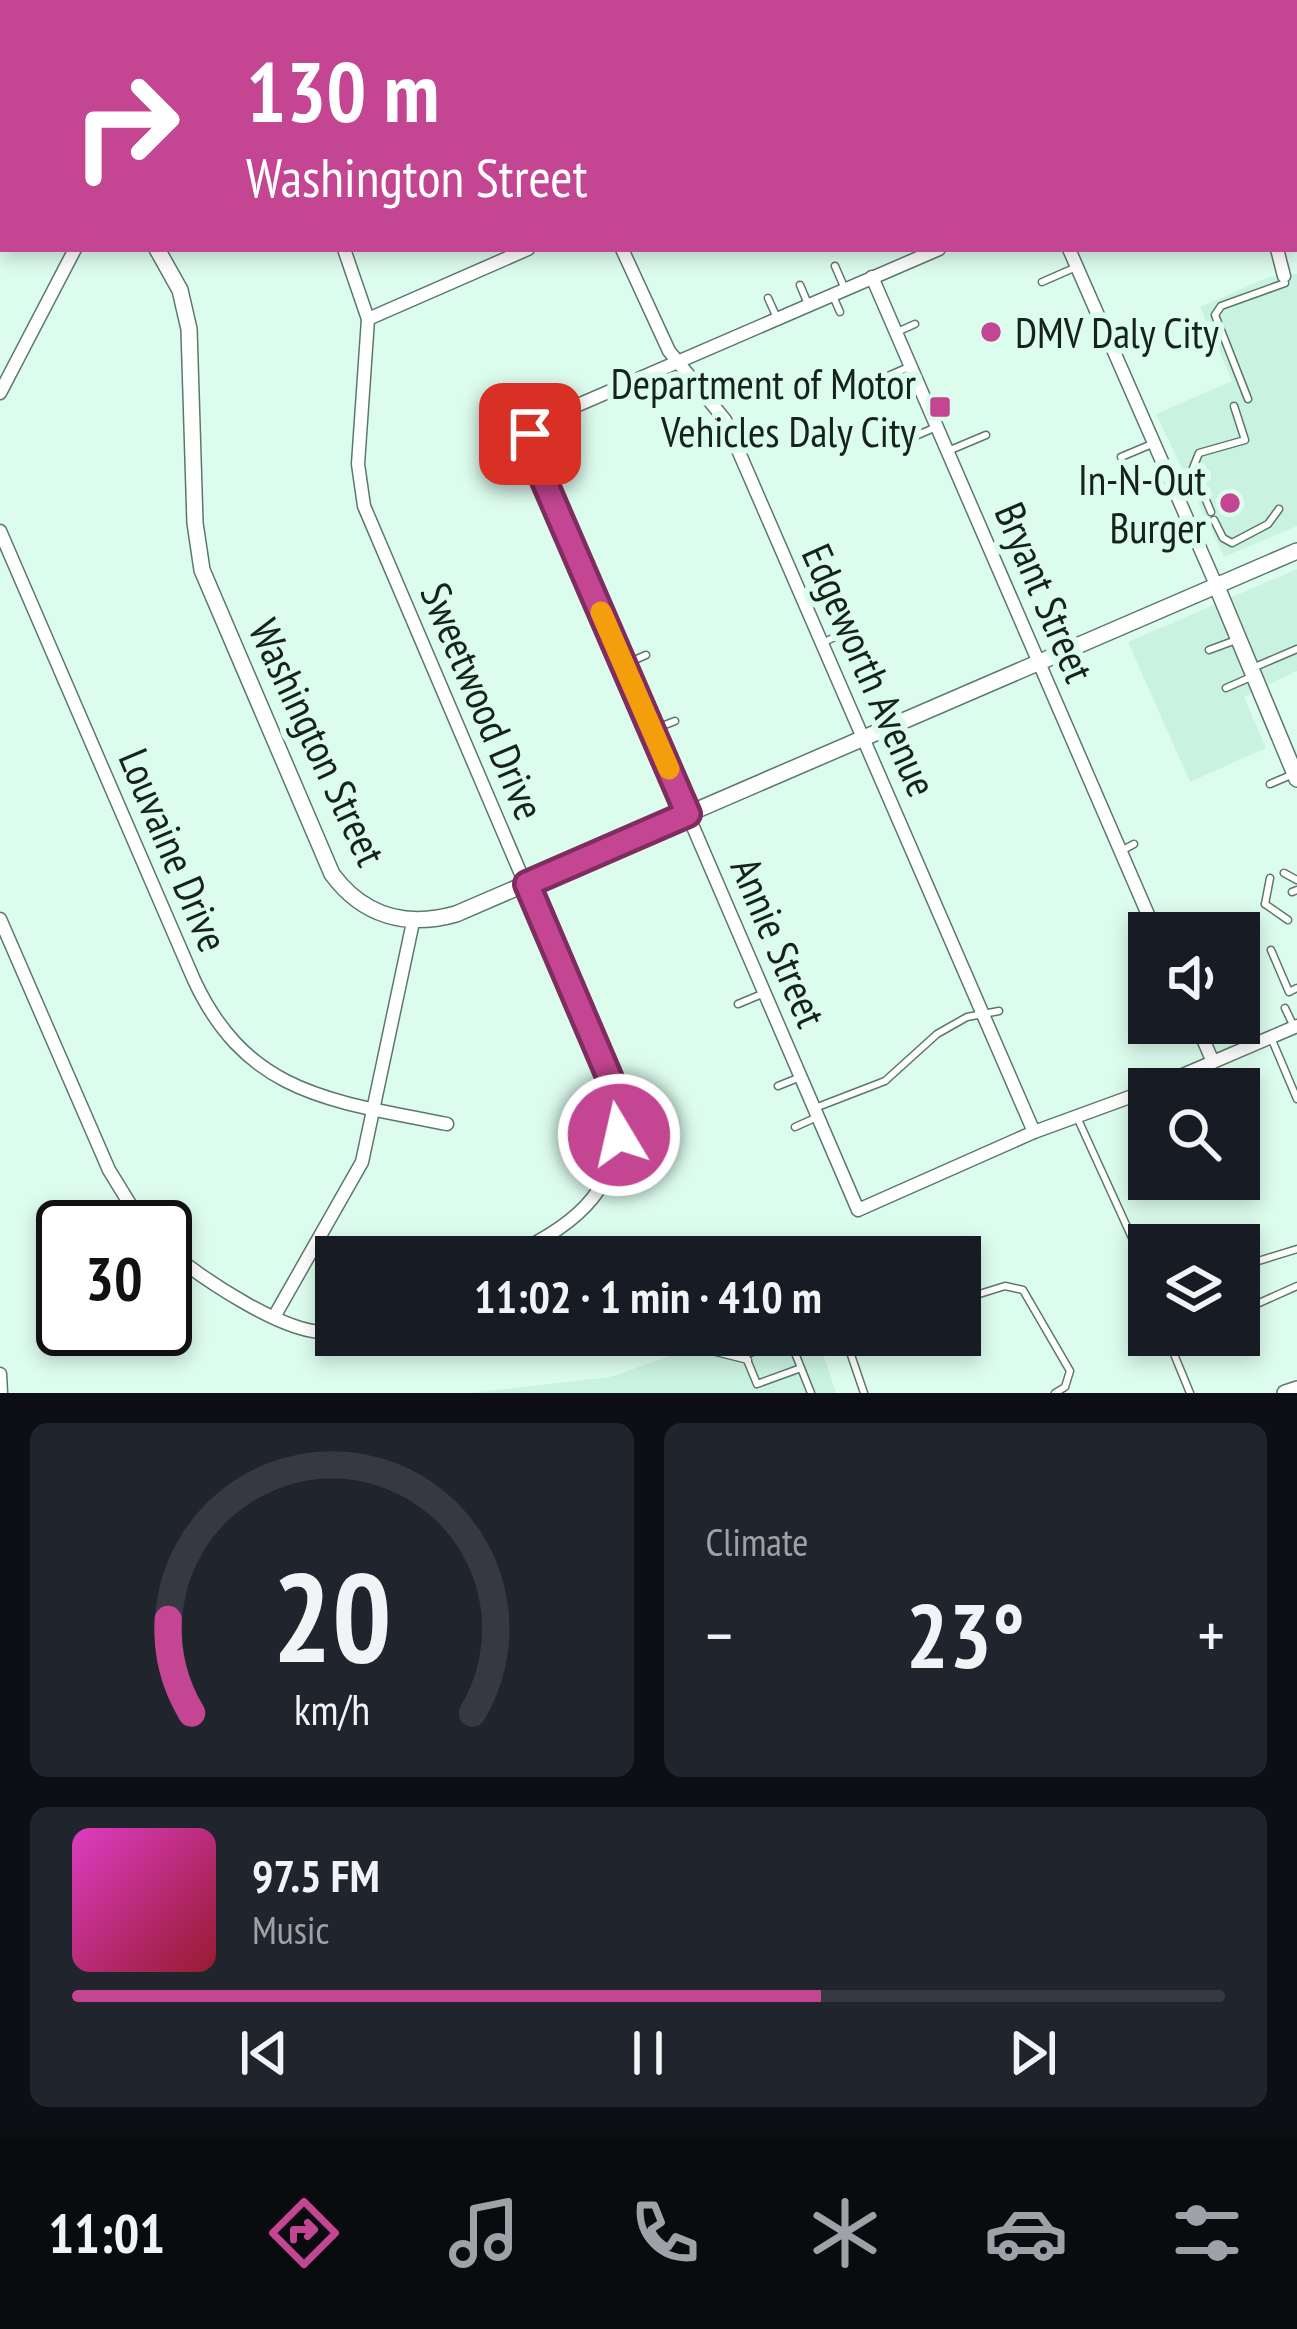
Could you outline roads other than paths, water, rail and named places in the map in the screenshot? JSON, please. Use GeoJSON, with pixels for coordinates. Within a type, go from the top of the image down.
{"type":"FeatureCollection","features":[{"type":"Feature","properties":{"kind":"street"},"geometry":{"type":"LineString","coordinates":[[0,393],[73,252]]}},
{"type":"Feature","properties":{"kind":"street","name":"Washington Street"},"geometry":{"type":"LineString","coordinates":[[162,252],[180,290],[189,329],[195,524],[211,597],[332,874],[365,907],[413,922]]}},
{"type":"Feature","properties":{"kind":"street","name":"Sweetwood Drive"},"geometry":{"type":"LineString","coordinates":[[345,252],[368,319],[358,464],[364,506],[611,1081],[619,1135],[611,1170],[592,1204],[550,1236]]}},
{"type":"Feature","properties":{"kind":"street"},"geometry":{"type":"LineString","coordinates":[[368,319],[521,252]]}},
{"type":"Feature","properties":{"kind":"street","name":"Edgeworth Avenue"},"geometry":{"type":"LineString","coordinates":[[623,252],[677,362],[716,407],[735,443],[828,640],[863,738],[1034,1132]]}},
{"type":"Feature","properties":{"kind":"street"},"geometry":{"type":"LineString","coordinates":[[677,362],[929,252]]}},
{"type":"Feature","properties":{"kind":"street"},"geometry":{"type":"LineString","coordinates":[[1070,252],[1296,776]]}},
{"type":"Feature","properties":{"kind":"street"},"geometry":{"type":"LineString","coordinates":[[1277,252],[1284,279]]}},
{"type":"Feature","properties":{"kind":"street","name":"Bryant Street"},"geometry":{"type":"LineString","coordinates":[[872,277],[1039,662],[1128,848],[1147,912]]}},
{"type":"Feature","properties":{"kind":"street","name":"Annie Street"},"geometry":{"type":"LineString","coordinates":[[677,362],[542,421],[530,434],[532,453],[859,1210],[1034,1132]]}},
{"type":"Feature","properties":{"kind":"street","name":"Louvaine Drive"},"geometry":{"type":"LineString","coordinates":[[0,531],[214,1018],[244,1054],[281,1082],[448,1124]]}},
{"type":"Feature","properties":{"kind":"street"},"geometry":{"type":"LineString","coordinates":[[274,1317],[351,1184],[375,1109],[413,922],[456,914],[1039,662],[1142,628],[1217,586],[1296,552]]}},
{"type":"Feature","properties":{"kind":"street"},"geometry":{"type":"LineString","coordinates":[[0,920],[109,1170],[127,1200]]}},
{"type":"Feature","properties":{"kind":"street"},"geometry":{"type":"LineString","coordinates":[[1199,1068],[1296,1027]]}},
{"type":"Feature","properties":{"kind":"street"},"geometry":{"type":"LineString","coordinates":[[1205,1044],[1213,1062]]}},
{"type":"Feature","properties":{"kind":"street"},"geometry":{"type":"LineString","coordinates":[[1034,1132],[1128,1097]]}},
{"type":"Feature","properties":{"kind":"street"},"geometry":{"type":"LineString","coordinates":[[192,1265],[274,1317],[315,1332]]}},
{"type":"Feature","properties":{"kind":"street"},"geometry":{"type":"LineString","coordinates":[[0,1375],[1,1393]]}},
{"type":"Feature","properties":{"kind":"street"},"geometry":{"type":"LineString","coordinates":[[1285,1393],[1297,1389]]}},
{"type":"Feature","properties":{"kind":"lane"},"geometry":{"type":"LineString","coordinates":[[836,266],[840,312]]}},
{"type":"Feature","properties":{"kind":"lane"},"geometry":{"type":"LineString","coordinates":[[1042,282],[1077,267]]}},
{"type":"Feature","properties":{"kind":"lane"},"geometry":{"type":"LineString","coordinates":[[1248,399],[1215,315],[1221,306],[1284,279]]}},
{"type":"Feature","properties":{"kind":"lane"},"geometry":{"type":"LineString","coordinates":[[800,285],[808,305]]}},
{"type":"Feature","properties":{"kind":"lane"},"geometry":{"type":"LineString","coordinates":[[768,298],[777,319]]}},
{"type":"Feature","properties":{"kind":"lane"},"geometry":{"type":"LineString","coordinates":[[896,333],[916,324]]}},
{"type":"Feature","properties":{"kind":"lane"},"geometry":{"type":"LineString","coordinates":[[872,383],[911,366]]}},
{"type":"Feature","properties":{"kind":"lane"},"geometry":{"type":"LineString","coordinates":[[1234,406],[1245,440],[1199,453],[1193,468],[1212,516],[1222,538],[1232,543],[1268,524],[1279,509]]}},
{"type":"Feature","properties":{"kind":"lane"},"geometry":{"type":"LineString","coordinates":[[906,440],[937,426]]}},
{"type":"Feature","properties":{"kind":"lane"},"geometry":{"type":"LineString","coordinates":[[735,443],[770,428]]}},
{"type":"Feature","properties":{"kind":"lane"},"geometry":{"type":"LineString","coordinates":[[948,452],[986,435]]}},
{"type":"Feature","properties":{"kind":"lane"},"geometry":{"type":"LineString","coordinates":[[1121,457],[1155,442]]}},
{"type":"Feature","properties":{"kind":"lane"},"geometry":{"type":"LineString","coordinates":[[1209,650],[1239,638]]}},
{"type":"Feature","properties":{"kind":"lane"},"geometry":{"type":"LineString","coordinates":[[1226,688],[1297,649]]}},
{"type":"Feature","properties":{"kind":"lane"},"geometry":{"type":"LineString","coordinates":[[623,665],[646,655]]}},
{"type":"Feature","properties":{"kind":"lane"},"geometry":{"type":"LineString","coordinates":[[652,730],[675,721]]}},
{"type":"Feature","properties":{"kind":"lane"},"geometry":{"type":"LineString","coordinates":[[1270,784],[1296,776]]}},
{"type":"Feature","properties":{"kind":"lane"},"geometry":{"type":"LineString","coordinates":[[1285,876],[1296,886]]}},
{"type":"Feature","properties":{"kind":"lane"},"geometry":{"type":"LineString","coordinates":[[1136,886],[1150,879]]}},
{"type":"Feature","properties":{"kind":"lane"},"geometry":{"type":"LineString","coordinates":[[1264,904],[1271,882]]}},
{"type":"Feature","properties":{"kind":"lane"},"geometry":{"type":"LineString","coordinates":[[1264,904],[1279,898]]}},
{"type":"Feature","properties":{"kind":"lane"},"geometry":{"type":"LineString","coordinates":[[1264,904],[1284,911]]}},
{"type":"Feature","properties":{"kind":"lane"},"geometry":{"type":"LineString","coordinates":[[1264,904],[1288,920]]}},
{"type":"Feature","properties":{"kind":"lane"},"geometry":{"type":"LineString","coordinates":[[1271,950],[1289,992],[1297,988]]}},
{"type":"Feature","properties":{"kind":"lane"},"geometry":{"type":"LineString","coordinates":[[738,1004],[765,993]]}},
{"type":"Feature","properties":{"kind":"lane"},"geometry":{"type":"LineString","coordinates":[[1285,1008],[1296,1027]]}},
{"type":"Feature","properties":{"kind":"lane"},"geometry":{"type":"LineString","coordinates":[[795,1127],[884,1081],[937,1034],[967,1017],[999,1011]]}},
{"type":"Feature","properties":{"kind":"lane"},"geometry":{"type":"LineString","coordinates":[[1271,1037],[1297,1100]]}},
{"type":"Feature","properties":{"kind":"lane"},"geometry":{"type":"LineString","coordinates":[[778,1086],[801,1076]]}},
{"type":"Feature","properties":{"kind":"lane"},"geometry":{"type":"LineString","coordinates":[[1092,1094],[1096,1109]]}},
{"type":"Feature","properties":{"kind":"lane"},"geometry":{"type":"LineString","coordinates":[[1076,1115],[1128,1229]]}},
{"type":"Feature","properties":{"kind":"lane"},"geometry":{"type":"LineString","coordinates":[[1260,1260],[1297,1249]]}},
{"type":"Feature","properties":{"kind":"lane"},"geometry":{"type":"LineString","coordinates":[[981,1293],[1005,1286],[1023,1290],[1070,1371],[1064,1387],[1055,1393]]}},
{"type":"Feature","properties":{"kind":"lane"},"geometry":{"type":"LineString","coordinates":[[1260,1303],[1297,1286]]}},
{"type":"Feature","properties":{"kind":"lane"},"geometry":{"type":"LineString","coordinates":[[801,1368],[757,1384],[746,1354],[789,1338],[801,1368],[811,1393]]}},
{"type":"Feature","properties":{"kind":"lane"},"geometry":{"type":"LineString","coordinates":[[732,1356],[748,1360]]}},
{"type":"Feature","properties":{"kind":"lane"},"geometry":{"type":"LineString","coordinates":[[852,1356],[864,1393]]}},
{"type":"Feature","properties":{"kind":"lane"},"geometry":{"type":"LineString","coordinates":[[1175,1356],[1190,1393]]}},
{"type":"Feature","properties":{"kind":"place","name":"DMV Daly City"},"geometry":{"type":"Point","coordinates":[991,332]}},
{"type":"Feature","properties":{"kind":"place","name":"Department of Motor Vehicles Daly City"},"geometry":{"type":"Point","coordinates":[940,407]}},
{"type":"Feature","properties":{"kind":"place","name":"In-N-Out Burger"},"geometry":{"type":"Point","coordinates":[1230,503]}}]}
